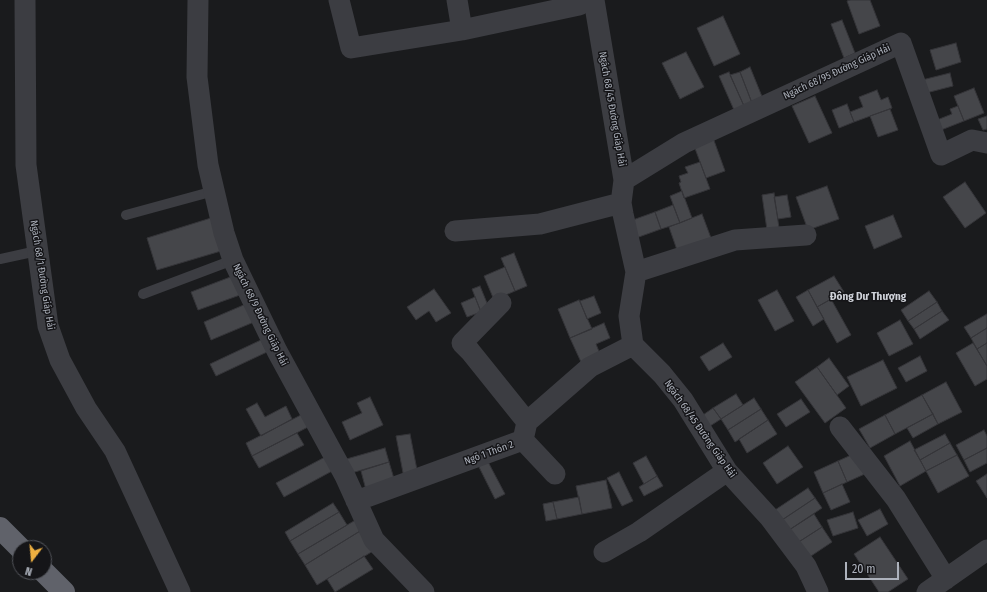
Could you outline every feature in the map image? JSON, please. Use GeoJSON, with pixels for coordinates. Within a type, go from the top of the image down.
{"type":"FeatureCollection","features":[{"type":"Feature","properties":{"kind":"highway"},"geometry":{"type":"LineString","coordinates":[[0,528],[12,540]]}},
{"type":"Feature","properties":{"kind":"highway"},"geometry":{"type":"LineString","coordinates":[[52,580],[64,592]]}},
{"type":"Feature","properties":{"kind":"street","name":"Ngách 68/1 Đường Giáp Hải"},"geometry":{"type":"LineString","coordinates":[[25,0],[26,165],[48,326],[60,360],[86,408],[115,451],[180,592]]}},
{"type":"Feature","properties":{"kind":"street","name":"Ngách 68/9 Đường Giáp Hải"},"geometry":{"type":"LineString","coordinates":[[198,0],[197,77],[208,165],[224,233],[233,260],[277,351],[345,476],[374,540],[424,592]]}},
{"type":"Feature","properties":{"kind":"street"},"geometry":{"type":"LineString","coordinates":[[339,0],[351,48],[462,30],[584,2]]}},
{"type":"Feature","properties":{"kind":"street"},"geometry":{"type":"LineString","coordinates":[[457,0],[462,30]]}},
{"type":"Feature","properties":{"kind":"street","name":"Ngách 68/45 Đường Giáp Hải"},"geometry":{"type":"LineString","coordinates":[[584,2],[600,40],[624,180],[621,203],[636,272],[629,316],[633,345],[662,374],[683,400],[727,471],[770,518],[806,566],[818,592]]}},
{"type":"Feature","properties":{"kind":"street","name":"Ngách 68/95 Đường Giáp Hải"},"geometry":{"type":"LineString","coordinates":[[624,180],[684,143],[900,42],[941,155],[972,140],[987,143]]}},
{"type":"Feature","properties":{"kind":"street"},"geometry":{"type":"LineString","coordinates":[[455,231],[540,224],[621,203]]}},
{"type":"Feature","properties":{"kind":"street"},"geometry":{"type":"LineString","coordinates":[[636,272],[735,240],[806,235]]}},
{"type":"Feature","properties":{"kind":"street"},"geometry":{"type":"LineString","coordinates":[[501,303],[462,343],[470,351],[556,474]]}},
{"type":"Feature","properties":{"kind":"street"},"geometry":{"type":"LineString","coordinates":[[525,431],[590,367],[633,345]]}},
{"type":"Feature","properties":{"kind":"street"},"geometry":{"type":"LineString","coordinates":[[840,427],[896,499],[946,579]]}},
{"type":"Feature","properties":{"kind":"street","name":"Ngõ 1 Thôn 2"},"geometry":{"type":"LineString","coordinates":[[356,501],[525,431]]}},
{"type":"Feature","properties":{"kind":"street"},"geometry":{"type":"LineString","coordinates":[[604,552],[639,532],[727,471]]}},
{"type":"Feature","properties":{"kind":"street"},"geometry":{"type":"LineString","coordinates":[[927,592],[987,550]]}},
{"type":"Feature","properties":{"kind":"lane"},"geometry":{"type":"LineString","coordinates":[[126,215],[214,191]]}},
{"type":"Feature","properties":{"kind":"lane"},"geometry":{"type":"LineString","coordinates":[[0,259],[37,251]]}},
{"type":"Feature","properties":{"kind":"lane"},"geometry":{"type":"LineString","coordinates":[[143,294],[233,260]]}},
{"type":"Feature","properties":{"kind":"building"},"geometry":{"type":"Polygon","coordinates":[[[870,0],[880,26],[859,34],[847,1],[870,0]]]}},
{"type":"Feature","properties":{"kind":"building"},"geometry":{"type":"Polygon","coordinates":[[[723,16],[740,54],[714,66],[697,28],[723,16]]]}},
{"type":"Feature","properties":{"kind":"building"},"geometry":{"type":"Polygon","coordinates":[[[842,20],[855,53],[844,58],[831,24],[842,20]]]}},
{"type":"Feature","properties":{"kind":"building"},"geometry":{"type":"Polygon","coordinates":[[[956,43],[961,62],[936,70],[930,50],[956,43]]]}},
{"type":"Feature","properties":{"kind":"building"},"geometry":{"type":"Polygon","coordinates":[[[686,52],[704,87],[680,99],[662,63],[686,52]]]}},
{"type":"Feature","properties":{"kind":"building"},"geometry":{"type":"Polygon","coordinates":[[[750,67],[763,99],[752,103],[740,72],[750,67]]]}},
{"type":"Feature","properties":{"kind":"building"},"geometry":{"type":"Polygon","coordinates":[[[729,72],[744,106],[734,110],[719,76],[729,72]]]}},
{"type":"Feature","properties":{"kind":"building"},"geometry":{"type":"Polygon","coordinates":[[[740,72],[752,103],[744,106],[730,75],[740,72]]]}},
{"type":"Feature","properties":{"kind":"building"},"geometry":{"type":"Polygon","coordinates":[[[950,73],[953,86],[926,93],[922,80],[950,73]]]}},
{"type":"Feature","properties":{"kind":"building"},"geometry":{"type":"Polygon","coordinates":[[[974,88],[984,113],[964,121],[954,96],[974,88]]]}},
{"type":"Feature","properties":{"kind":"building"},"geometry":{"type":"Polygon","coordinates":[[[877,90],[881,100],[888,97],[892,108],[854,122],[850,112],[863,107],[859,97],[877,90]]]}},
{"type":"Feature","properties":{"kind":"building"},"geometry":{"type":"Polygon","coordinates":[[[815,96],[832,133],[809,143],[792,106],[815,96]]]}},
{"type":"Feature","properties":{"kind":"building"},"geometry":{"type":"Polygon","coordinates":[[[847,104],[854,122],[839,128],[832,110],[847,104]]]}},
{"type":"Feature","properties":{"kind":"building"},"geometry":{"type":"Polygon","coordinates":[[[958,106],[964,121],[936,132],[932,122],[952,114],[950,109],[958,106]]]}},
{"type":"Feature","properties":{"kind":"building"},"geometry":{"type":"Polygon","coordinates":[[[890,109],[898,130],[878,137],[870,116],[890,109]]]}},
{"type":"Feature","properties":{"kind":"building"},"geometry":{"type":"Polygon","coordinates":[[[987,116],[987,129],[983,130],[978,119],[987,116]]]}},
{"type":"Feature","properties":{"kind":"building"},"geometry":{"type":"Polygon","coordinates":[[[712,135],[725,171],[706,178],[693,143],[712,135]]]}},
{"type":"Feature","properties":{"kind":"building"},"geometry":{"type":"Polygon","coordinates":[[[700,162],[710,189],[684,198],[679,183],[681,182],[679,176],[688,173],[685,167],[700,162]]]}},
{"type":"Feature","properties":{"kind":"building"},"geometry":{"type":"Polygon","coordinates":[[[965,182],[986,213],[965,228],[943,197],[965,182]]]}},
{"type":"Feature","properties":{"kind":"building"},"geometry":{"type":"Polygon","coordinates":[[[827,186],[839,219],[808,230],[796,197],[827,186]]]}},
{"type":"Feature","properties":{"kind":"building"},"geometry":{"type":"Polygon","coordinates":[[[682,191],[692,218],[680,223],[670,196],[682,191]]]}},
{"type":"Feature","properties":{"kind":"building"},"geometry":{"type":"Polygon","coordinates":[[[774,193],[779,228],[767,230],[762,195],[774,193]]]}},
{"type":"Feature","properties":{"kind":"building"},"geometry":{"type":"Polygon","coordinates":[[[787,195],[791,217],[778,219],[774,197],[787,195]]]}},
{"type":"Feature","properties":{"kind":"building"},"geometry":{"type":"Polygon","coordinates":[[[673,205],[680,223],[661,229],[655,212],[673,205]]]}},
{"type":"Feature","properties":{"kind":"building"},"geometry":{"type":"Polygon","coordinates":[[[655,212],[661,229],[636,238],[630,221],[655,212]]]}},
{"type":"Feature","properties":{"kind":"building"},"geometry":{"type":"Polygon","coordinates":[[[702,214],[711,238],[677,250],[669,227],[702,214]]]}},
{"type":"Feature","properties":{"kind":"building"},"geometry":{"type":"Polygon","coordinates":[[[893,215],[902,237],[874,249],[865,226],[893,215]]]}},
{"type":"Feature","properties":{"kind":"building"},"geometry":{"type":"Polygon","coordinates":[[[211,218],[221,251],[157,270],[147,238],[211,218]]]}},
{"type":"Feature","properties":{"kind":"building"},"geometry":{"type":"Polygon","coordinates":[[[514,253],[527,286],[515,291],[501,258],[514,253]]]}},
{"type":"Feature","properties":{"kind":"building"},"geometry":{"type":"Polygon","coordinates":[[[505,267],[515,291],[494,300],[484,276],[505,267]]]}},
{"type":"Feature","properties":{"kind":"building"},"geometry":{"type":"Polygon","coordinates":[[[233,276],[240,295],[198,310],[191,292],[233,276]]]}},
{"type":"Feature","properties":{"kind":"building"},"geometry":{"type":"Polygon","coordinates":[[[834,276],[844,292],[817,307],[808,290],[834,276]]]}},
{"type":"Feature","properties":{"kind":"building"},"geometry":{"type":"Polygon","coordinates":[[[480,286],[489,308],[481,312],[472,289],[480,286]]]}},
{"type":"Feature","properties":{"kind":"building"},"geometry":{"type":"Polygon","coordinates":[[[434,289],[451,313],[436,322],[429,311],[416,320],[407,307],[434,289]]]}},
{"type":"Feature","properties":{"kind":"building"},"geometry":{"type":"Polygon","coordinates":[[[777,290],[794,321],[775,331],[758,300],[777,290]]]}},
{"type":"Feature","properties":{"kind":"building"},"geometry":{"type":"Polygon","coordinates":[[[808,290],[824,319],[813,326],[796,297],[808,290]]]}},
{"type":"Feature","properties":{"kind":"building"},"geometry":{"type":"Polygon","coordinates":[[[929,291],[937,302],[908,321],[901,310],[929,291]]]}},
{"type":"Feature","properties":{"kind":"building"},"geometry":{"type":"Polygon","coordinates":[[[594,296],[601,313],[587,319],[580,301],[594,296]]]}},
{"type":"Feature","properties":{"kind":"building"},"geometry":{"type":"Polygon","coordinates":[[[475,297],[481,312],[467,317],[461,303],[475,297]]]}},
{"type":"Feature","properties":{"kind":"building"},"geometry":{"type":"Polygon","coordinates":[[[831,299],[851,335],[837,343],[817,307],[831,299]]]}},
{"type":"Feature","properties":{"kind":"building"},"geometry":{"type":"Polygon","coordinates":[[[579,300],[592,329],[570,338],[558,309],[579,300]]]}},
{"type":"Feature","properties":{"kind":"building"},"geometry":{"type":"Polygon","coordinates":[[[937,302],[942,311],[914,329],[908,321],[937,302]]]}},
{"type":"Feature","properties":{"kind":"building"},"geometry":{"type":"Polygon","coordinates":[[[246,304],[254,322],[211,340],[204,322],[246,304]]]}},
{"type":"Feature","properties":{"kind":"building"},"geometry":{"type":"Polygon","coordinates":[[[942,311],[949,320],[920,339],[914,329],[942,311]]]}},
{"type":"Feature","properties":{"kind":"building"},"geometry":{"type":"Polygon","coordinates":[[[987,314],[987,328],[971,338],[964,327],[987,314]]]}},
{"type":"Feature","properties":{"kind":"building"},"geometry":{"type":"Polygon","coordinates":[[[900,320],[913,344],[889,356],[877,333],[900,320]]]}},
{"type":"Feature","properties":{"kind":"building"},"geometry":{"type":"Polygon","coordinates":[[[604,323],[610,338],[596,344],[600,354],[581,362],[570,338],[604,323]]]}},
{"type":"Feature","properties":{"kind":"building"},"geometry":{"type":"Polygon","coordinates":[[[987,328],[987,343],[977,349],[971,338],[987,328]]]}},
{"type":"Feature","properties":{"kind":"building"},"geometry":{"type":"Polygon","coordinates":[[[261,340],[267,352],[216,376],[210,364],[261,340]]]}},
{"type":"Feature","properties":{"kind":"building"},"geometry":{"type":"Polygon","coordinates":[[[723,343],[732,357],[709,371],[700,357],[723,343]]]}},
{"type":"Feature","properties":{"kind":"building"},"geometry":{"type":"Polygon","coordinates":[[[973,343],[987,366],[987,379],[975,386],[956,353],[973,343]]]}},
{"type":"Feature","properties":{"kind":"building"},"geometry":{"type":"Polygon","coordinates":[[[987,343],[987,366],[977,349],[987,343]]]}},
{"type":"Feature","properties":{"kind":"building"},"geometry":{"type":"Polygon","coordinates":[[[920,356],[927,371],[906,382],[898,368],[920,356]]]}},
{"type":"Feature","properties":{"kind":"building"},"geometry":{"type":"Polygon","coordinates":[[[829,358],[849,386],[837,395],[817,367],[829,358]]]}},
{"type":"Feature","properties":{"kind":"building"},"geometry":{"type":"Polygon","coordinates":[[[883,360],[897,388],[861,406],[847,377],[883,360]]]}},
{"type":"Feature","properties":{"kind":"building"},"geometry":{"type":"Polygon","coordinates":[[[817,367],[846,408],[825,423],[795,382],[817,367]]]}},
{"type":"Feature","properties":{"kind":"building"},"geometry":{"type":"Polygon","coordinates":[[[946,382],[962,412],[938,424],[922,395],[946,382]]]}},
{"type":"Feature","properties":{"kind":"building"},"geometry":{"type":"Polygon","coordinates":[[[736,394],[743,405],[721,419],[713,408],[736,394]]]}},
{"type":"Feature","properties":{"kind":"building"},"geometry":{"type":"Polygon","coordinates":[[[922,395],[933,414],[895,434],[885,415],[922,395]]]}},
{"type":"Feature","properties":{"kind":"building"},"geometry":{"type":"Polygon","coordinates":[[[370,397],[383,425],[350,440],[342,422],[362,413],[357,403],[370,397]]]}},
{"type":"Feature","properties":{"kind":"building"},"geometry":{"type":"Polygon","coordinates":[[[754,398],[761,409],[728,430],[721,419],[754,398]]]}},
{"type":"Feature","properties":{"kind":"building"},"geometry":{"type":"Polygon","coordinates":[[[801,399],[810,412],[786,427],[777,414],[801,399]]]}},
{"type":"Feature","properties":{"kind":"building"},"geometry":{"type":"Polygon","coordinates":[[[257,403],[265,417],[286,406],[292,419],[261,436],[246,409],[257,403]]]}},
{"type":"Feature","properties":{"kind":"building"},"geometry":{"type":"Polygon","coordinates":[[[713,408],[721,419],[710,426],[703,415],[713,408]]]}},
{"type":"Feature","properties":{"kind":"building"},"geometry":{"type":"Polygon","coordinates":[[[761,409],[768,420],[735,442],[728,430],[761,409]]]}},
{"type":"Feature","properties":{"kind":"building"},"geometry":{"type":"Polygon","coordinates":[[[933,414],[938,424],[913,438],[907,428],[933,414]]]}},
{"type":"Feature","properties":{"kind":"building"},"geometry":{"type":"Polygon","coordinates":[[[301,415],[308,427],[252,456],[246,443],[301,415]]]}},
{"type":"Feature","properties":{"kind":"building"},"geometry":{"type":"Polygon","coordinates":[[[885,415],[895,434],[870,448],[859,429],[885,415]]]}},
{"type":"Feature","properties":{"kind":"building"},"geometry":{"type":"Polygon","coordinates":[[[768,420],[777,434],[747,453],[739,439],[768,420]]]}},
{"type":"Feature","properties":{"kind":"building"},"geometry":{"type":"Polygon","coordinates":[[[984,430],[987,436],[987,448],[964,460],[956,445],[984,430]]]}},
{"type":"Feature","properties":{"kind":"building"},"geometry":{"type":"Polygon","coordinates":[[[297,433],[304,445],[259,468],[252,456],[297,433]]]}},
{"type":"Feature","properties":{"kind":"building"},"geometry":{"type":"Polygon","coordinates":[[[410,434],[418,475],[404,478],[396,436],[410,434]]]}},
{"type":"Feature","properties":{"kind":"building"},"geometry":{"type":"Polygon","coordinates":[[[945,434],[950,443],[920,460],[914,450],[945,434]]]}},
{"type":"Feature","properties":{"kind":"building"},"geometry":{"type":"Polygon","coordinates":[[[910,441],[926,471],[900,486],[884,456],[910,441]]]}},
{"type":"Feature","properties":{"kind":"building"},"geometry":{"type":"Polygon","coordinates":[[[950,443],[957,455],[926,471],[920,460],[950,443]]]}},
{"type":"Feature","properties":{"kind":"building"},"geometry":{"type":"Polygon","coordinates":[[[788,446],[803,467],[777,484],[763,463],[788,446]]]}},
{"type":"Feature","properties":{"kind":"building"},"geometry":{"type":"Polygon","coordinates":[[[385,448],[389,462],[348,474],[343,460],[385,448]]]}},
{"type":"Feature","properties":{"kind":"building"},"geometry":{"type":"Polygon","coordinates":[[[987,448],[987,463],[970,472],[964,460],[987,448]]]}},
{"type":"Feature","properties":{"kind":"building"},"geometry":{"type":"Polygon","coordinates":[[[858,452],[867,473],[847,482],[838,461],[858,452]]]}},
{"type":"Feature","properties":{"kind":"building"},"geometry":{"type":"Polygon","coordinates":[[[957,455],[969,476],[938,493],[926,471],[957,455]]]}},
{"type":"Feature","properties":{"kind":"building"},"geometry":{"type":"Polygon","coordinates":[[[327,456],[334,470],[284,497],[276,483],[327,456]]]}},
{"type":"Feature","properties":{"kind":"building"},"geometry":{"type":"Polygon","coordinates":[[[646,456],[657,476],[644,484],[633,463],[646,456]]]}},
{"type":"Feature","properties":{"kind":"building"},"geometry":{"type":"Polygon","coordinates":[[[486,458],[505,494],[495,499],[477,463],[486,458]]]}},
{"type":"Feature","properties":{"kind":"building"},"geometry":{"type":"Polygon","coordinates":[[[838,461],[847,482],[823,493],[814,472],[838,461]]]}},
{"type":"Feature","properties":{"kind":"building"},"geometry":{"type":"Polygon","coordinates":[[[389,462],[395,482],[366,490],[361,471],[389,462]]]}},
{"type":"Feature","properties":{"kind":"building"},"geometry":{"type":"Polygon","coordinates":[[[619,472],[633,501],[622,506],[607,478],[619,472]]]}},
{"type":"Feature","properties":{"kind":"building"},"geometry":{"type":"Polygon","coordinates":[[[987,474],[987,498],[976,481],[987,474]]]}},
{"type":"Feature","properties":{"kind":"building"},"geometry":{"type":"Polygon","coordinates":[[[657,476],[663,486],[644,496],[639,487],[657,476]]]}},
{"type":"Feature","properties":{"kind":"building"},"geometry":{"type":"Polygon","coordinates":[[[606,480],[612,508],[582,514],[576,486],[606,480]]]}},
{"type":"Feature","properties":{"kind":"building"},"geometry":{"type":"Polygon","coordinates":[[[842,484],[850,502],[831,510],[823,493],[842,484]]]}},
{"type":"Feature","properties":{"kind":"building"},"geometry":{"type":"Polygon","coordinates":[[[808,488],[815,498],[779,522],[772,512],[808,488]]]}},
{"type":"Feature","properties":{"kind":"building"},"geometry":{"type":"Polygon","coordinates":[[[579,497],[582,514],[557,519],[553,502],[579,497]]]}},
{"type":"Feature","properties":{"kind":"building"},"geometry":{"type":"Polygon","coordinates":[[[815,498],[822,508],[786,532],[779,522],[815,498]]]}},
{"type":"Feature","properties":{"kind":"building"},"geometry":{"type":"Polygon","coordinates":[[[553,502],[557,519],[546,521],[543,504],[553,502]]]}},
{"type":"Feature","properties":{"kind":"building"},"geometry":{"type":"Polygon","coordinates":[[[333,503],[339,512],[290,541],[285,532],[333,503]]]}},
{"type":"Feature","properties":{"kind":"building"},"geometry":{"type":"Polygon","coordinates":[[[880,509],[888,524],[867,536],[858,520],[880,509]]]}},
{"type":"Feature","properties":{"kind":"building"},"geometry":{"type":"Polygon","coordinates":[[[339,512],[347,525],[298,554],[290,541],[339,512]]]}},
{"type":"Feature","properties":{"kind":"building"},"geometry":{"type":"Polygon","coordinates":[[[853,512],[858,528],[833,536],[827,520],[853,512]]]}},
{"type":"Feature","properties":{"kind":"building"},"geometry":{"type":"Polygon","coordinates":[[[814,514],[822,527],[794,545],[786,532],[814,514]]]}},
{"type":"Feature","properties":{"kind":"building"},"geometry":{"type":"Polygon","coordinates":[[[359,518],[365,528],[305,565],[298,554],[359,518]]]}},
{"type":"Feature","properties":{"kind":"building"},"geometry":{"type":"Polygon","coordinates":[[[822,527],[832,542],[805,560],[794,545],[822,527]]]}},
{"type":"Feature","properties":{"kind":"building"},"geometry":{"type":"Polygon","coordinates":[[[365,528],[378,548],[317,585],[305,565],[365,528]]]}},
{"type":"Feature","properties":{"kind":"building"},"geometry":{"type":"Polygon","coordinates":[[[880,537],[908,579],[888,592],[879,592],[854,554],[880,537]]]}},
{"type":"Feature","properties":{"kind":"building"},"geometry":{"type":"Polygon","coordinates":[[[364,556],[373,569],[335,592],[327,579],[364,556]]]}},
{"type":"Feature","properties":{"kind":"district","name":"Đông Dư Thượng"},"geometry":{"type":"Point","coordinates":[868,297]}}]}
